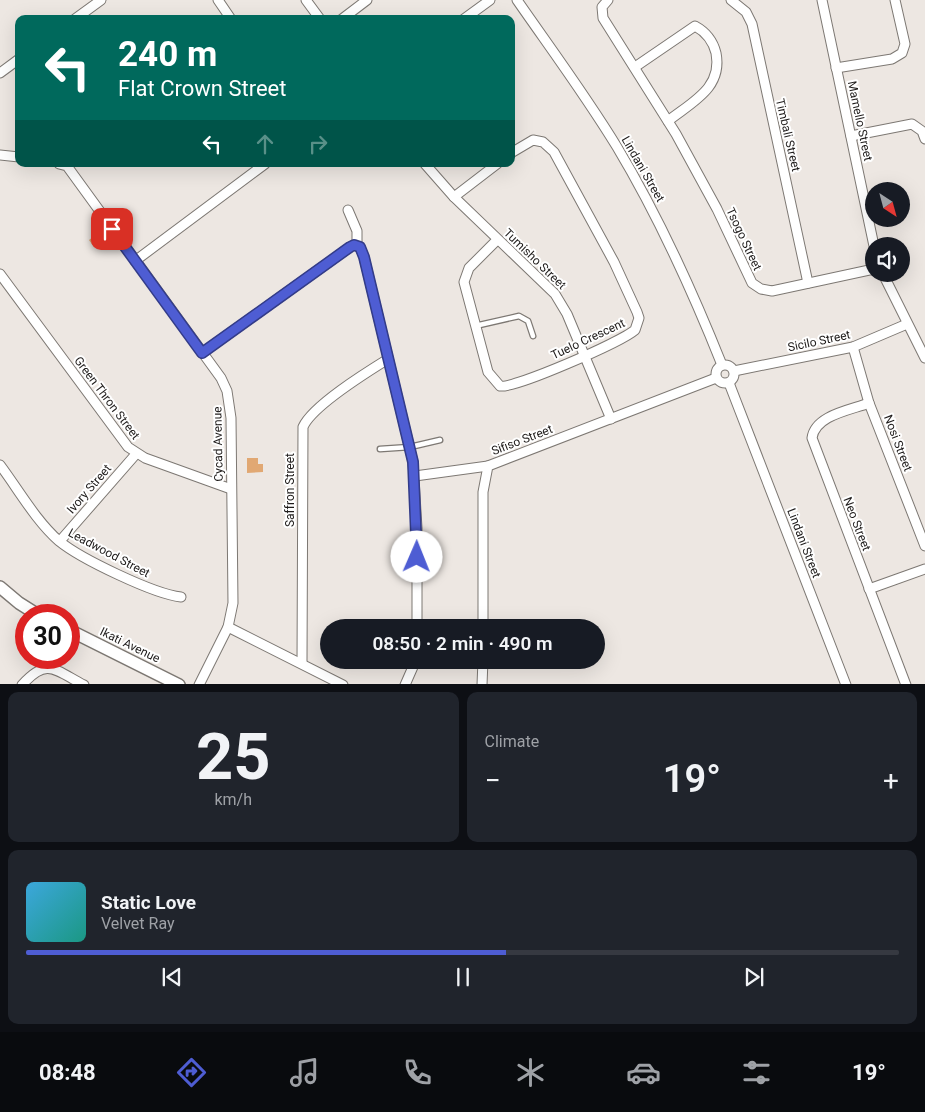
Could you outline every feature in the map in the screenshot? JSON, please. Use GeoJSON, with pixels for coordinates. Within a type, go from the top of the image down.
{"type":"FeatureCollection","features":[{"type":"Feature","properties":{"kind":"street"},"geometry":{"type":"LineString","coordinates":[[80,15],[101,0]]}},
{"type":"Feature","properties":{"kind":"street"},"geometry":{"type":"LineString","coordinates":[[218,0],[228,15]]}},
{"type":"Feature","properties":{"kind":"street"},"geometry":{"type":"LineString","coordinates":[[306,0],[317,15]]}},
{"type":"Feature","properties":{"kind":"street"},"geometry":{"type":"LineString","coordinates":[[347,15],[368,0]]}},
{"type":"Feature","properties":{"kind":"street"},"geometry":{"type":"LineString","coordinates":[[469,15],[490,0]]}},
{"type":"Feature","properties":{"kind":"street","name":"Lindani Street"},"geometry":{"type":"LineString","coordinates":[[517,0],[594,111],[635,180],[680,265],[722,365]]}},
{"type":"Feature","properties":{"kind":"street","name":"Tsogo Street"},"geometry":{"type":"LineString","coordinates":[[608,0],[602,7],[603,18],[668,121],[717,209],[752,283],[761,290],[772,291],[865,271]]}},
{"type":"Feature","properties":{"kind":"street","name":"Timbali Street"},"geometry":{"type":"LineString","coordinates":[[731,0],[746,12],[752,24],[808,283]]}},
{"type":"Feature","properties":{"kind":"street","name":"Mamello Street"},"geometry":{"type":"LineString","coordinates":[[822,0],[872,237]]}},
{"type":"Feature","properties":{"kind":"street"},"geometry":{"type":"LineString","coordinates":[[836,68],[892,59],[902,53],[905,44],[895,0]]}},
{"type":"Feature","properties":{"kind":"street"},"geometry":{"type":"LineString","coordinates":[[635,68],[688,29],[695,26],[704,31],[714,46],[719,67],[716,78],[705,92],[668,121]]}},
{"type":"Feature","properties":{"kind":"street"},"geometry":{"type":"LineString","coordinates":[[0,73],[15,63]]}},
{"type":"Feature","properties":{"kind":"street"},"geometry":{"type":"LineString","coordinates":[[851,136],[912,124],[922,131],[925,139]]}},
{"type":"Feature","properties":{"kind":"street","name":"Tuelo Crescent"},"geometry":{"type":"LineString","coordinates":[[497,240],[465,275],[466,289],[488,372],[500,386],[516,384],[584,356],[630,334],[638,324],[638,312],[614,262],[554,152],[544,142],[533,140],[515,151]]}},
{"type":"Feature","properties":{"kind":"street"},"geometry":{"type":"LineString","coordinates":[[0,154],[15,156]]}},
{"type":"Feature","properties":{"kind":"street","name":"Cycad Avenue"},"geometry":{"type":"LineString","coordinates":[[67,167],[221,378],[229,399],[231,418],[233,592],[228,627],[199,684]]}},
{"type":"Feature","properties":{"kind":"street"},"geometry":{"type":"LineString","coordinates":[[135,261],[261,167]]}},
{"type":"Feature","properties":{"kind":"street","name":"Tumisho Street"},"geometry":{"type":"LineString","coordinates":[[427,167],[497,240],[554,294],[567,314],[611,419]]}},
{"type":"Feature","properties":{"kind":"street"},"geometry":{"type":"LineString","coordinates":[[454,197],[493,167]]}},
{"type":"Feature","properties":{"kind":"street"},"geometry":{"type":"LineString","coordinates":[[348,210],[357,231],[410,447],[415,476],[418,619]]}},
{"type":"Feature","properties":{"kind":"street"},"geometry":{"type":"LineString","coordinates":[[202,353],[350,247],[360,248]]}},
{"type":"Feature","properties":{"kind":"street","name":"Green Thron Street"},"geometry":{"type":"LineString","coordinates":[[0,274],[121,439],[136,454],[231,489]]}},
{"type":"Feature","properties":{"kind":"street"},"geometry":{"type":"LineString","coordinates":[[887,282],[925,358]]}},
{"type":"Feature","properties":{"kind":"street","name":"Sicilo Street"},"geometry":{"type":"LineString","coordinates":[[734,371],[853,347],[907,324]]}},
{"type":"Feature","properties":{"kind":"street","name":"Nosi Street"},"geometry":{"type":"LineString","coordinates":[[853,347],[869,403],[925,546]]}},
{"type":"Feature","properties":{"kind":"street","name":"Saffron Street"},"geometry":{"type":"LineString","coordinates":[[302,663],[303,427],[306,421],[318,409],[388,359]]}},
{"type":"Feature","properties":{"kind":"street"},"geometry":{"type":"LineString","coordinates":[[722,365],[729,366],[734,371],[734,377],[728,383],[721,383],[716,378],[717,369],[722,365]]}},
{"type":"Feature","properties":{"kind":"street","name":"Sifiso Street"},"geometry":{"type":"LineString","coordinates":[[483,619],[483,499],[488,466],[716,378]]}},
{"type":"Feature","properties":{"kind":"street","name":"Lindani Street"},"geometry":{"type":"LineString","coordinates":[[728,383],[846,684]]}},
{"type":"Feature","properties":{"kind":"street","name":"Neo Street"},"geometry":{"type":"LineString","coordinates":[[869,403],[822,421],[815,428],[812,438],[906,684]]}},
{"type":"Feature","properties":{"kind":"street","name":"Ivory Street"},"geometry":{"type":"LineString","coordinates":[[60,541],[136,454]]}},
{"type":"Feature","properties":{"kind":"street","name":"Leadwood Street"},"geometry":{"type":"LineString","coordinates":[[0,465],[44,525],[60,541],[83,556],[147,588],[181,597]]}},
{"type":"Feature","properties":{"kind":"street"},"geometry":{"type":"LineString","coordinates":[[415,476],[488,466]]}},
{"type":"Feature","properties":{"kind":"street"},"geometry":{"type":"LineString","coordinates":[[869,589],[925,570]]}},
{"type":"Feature","properties":{"kind":"street"},"geometry":{"type":"LineString","coordinates":[[0,587],[19,604]]}},
{"type":"Feature","properties":{"kind":"street"},"geometry":{"type":"LineString","coordinates":[[228,627],[343,684]]}},
{"type":"Feature","properties":{"kind":"street","name":"Ikati Avenue"},"geometry":{"type":"LineString","coordinates":[[80,635],[179,684]]}},
{"type":"Feature","properties":{"kind":"street"},"geometry":{"type":"LineString","coordinates":[[22,684],[36,670],[47,667],[84,684]]}},
{"type":"Feature","properties":{"kind":"street"},"geometry":{"type":"LineString","coordinates":[[405,684],[412,669]]}},
{"type":"Feature","properties":{"kind":"street"},"geometry":{"type":"LineString","coordinates":[[482,684],[483,669]]}},
{"type":"Feature","properties":{"kind":"lane"},"geometry":{"type":"LineString","coordinates":[[475,326],[519,316],[528,322],[533,336]]}},
{"type":"Feature","properties":{"kind":"lane"},"geometry":{"type":"LineString","coordinates":[[380,449],[410,447],[440,440]]}},
{"type":"Feature","properties":{"kind":"building"},"geometry":{"type":"Polygon","coordinates":[[[101,231],[107,238],[94,247],[89,240],[101,231]]]}},
{"type":"Feature","properties":{"kind":"building"},"geometry":{"type":"Polygon","coordinates":[[[247,458],[258,458],[258,464],[263,464],[263,472],[247,473],[247,458]]]}},
{"type":"Feature","properties":{"kind":"route"},"geometry":{"type":"LineString","coordinates":[[112,229],[202,353],[350,247],[357,245],[360,247],[413,462],[416,493],[417,557]]}}]}
